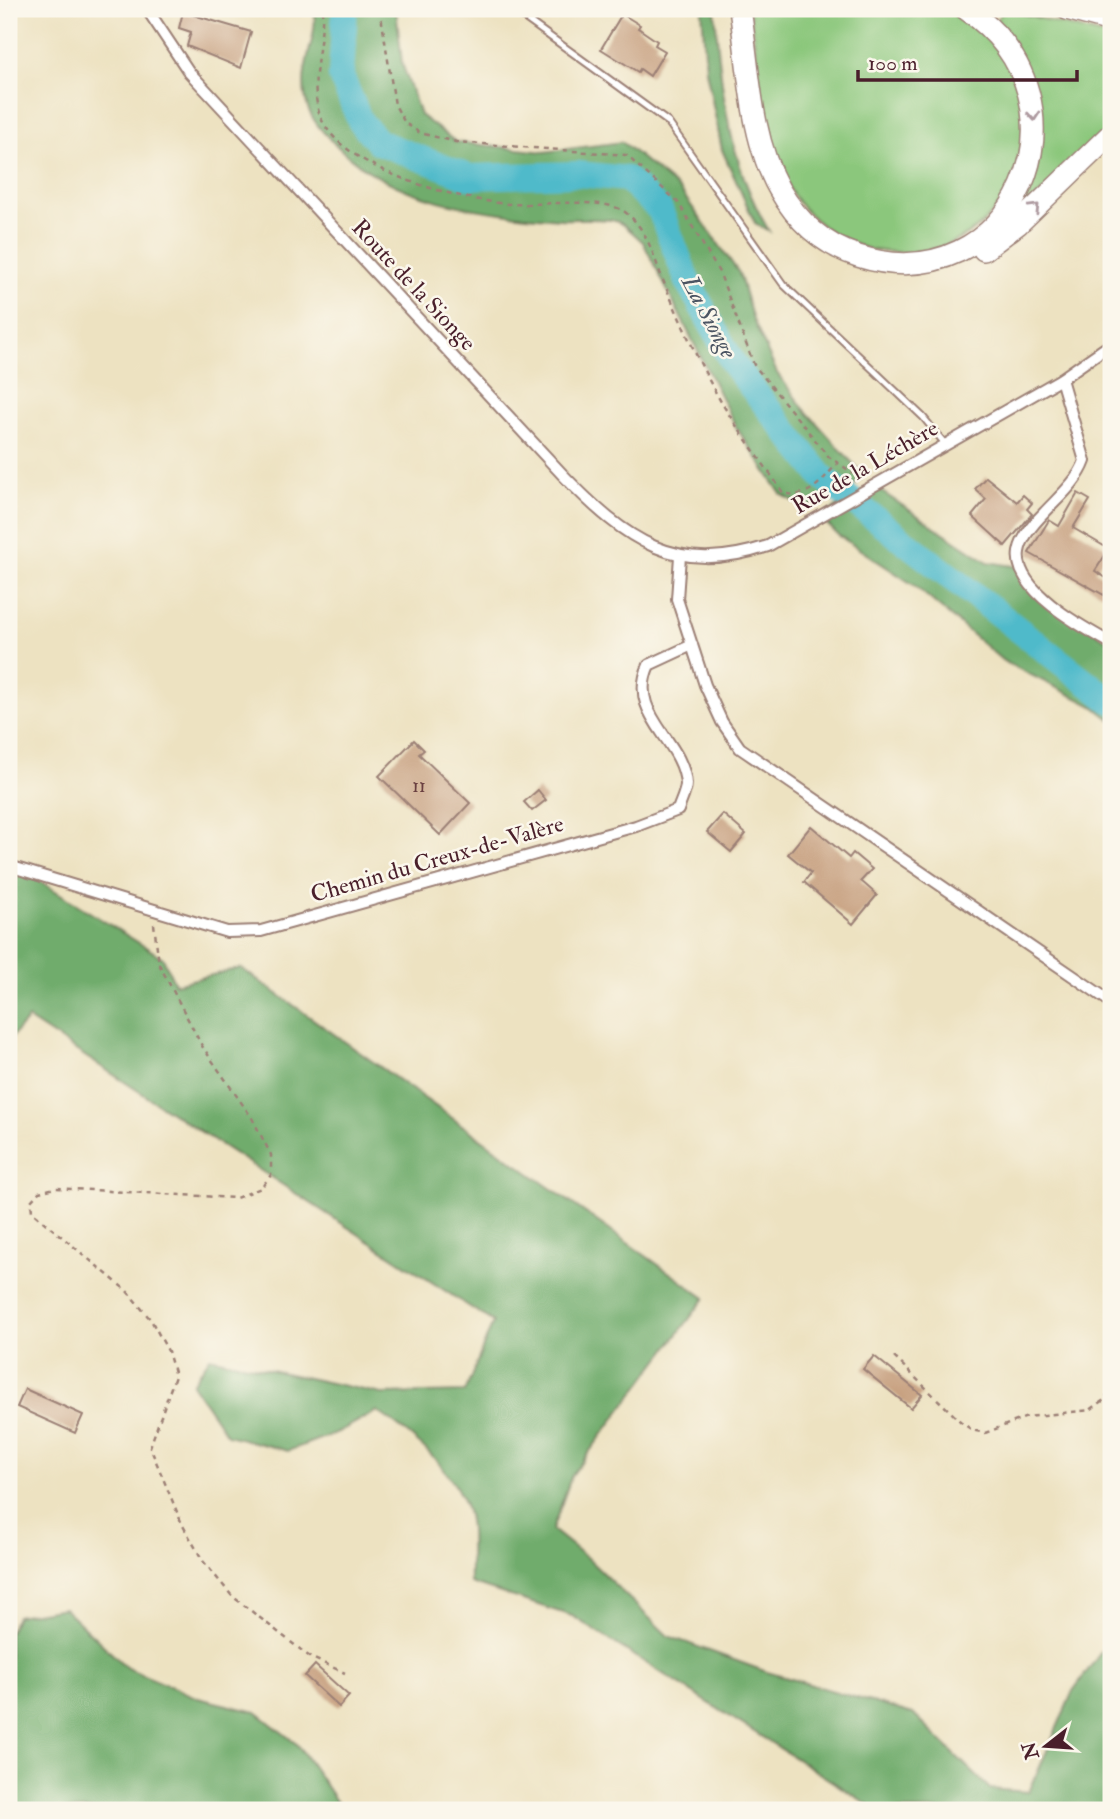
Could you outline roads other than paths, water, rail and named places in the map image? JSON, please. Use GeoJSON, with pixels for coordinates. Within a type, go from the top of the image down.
{"type":"FeatureCollection","features":[{"type":"Feature","properties":{"kind":"highway"},"geometry":{"type":"LineString","coordinates":[[729,9],[744,124],[766,191],[784,220],[804,241],[823,255],[853,268],[873,273],[914,275],[945,268],[972,257],[1018,224],[1111,134]]}},
{"type":"Feature","properties":{"kind":"highway"},"geometry":{"type":"LineString","coordinates":[[740,9],[759,129],[772,173],[785,198],[806,225],[833,245],[864,258],[896,263],[937,258],[979,238],[1010,207],[1032,158],[1035,121],[1026,80],[1005,43],[966,9]]}},
{"type":"Feature","properties":{"kind":"highway"},"geometry":{"type":"LineString","coordinates":[[1067,9],[1111,21]]}},
{"type":"Feature","properties":{"kind":"street","name":"Route de la Sionge"},"geometry":{"type":"LineString","coordinates":[[147,9],[189,72],[572,485],[632,537],[654,548],[680,556]]}},
{"type":"Feature","properties":{"kind":"street","name":"Rue de la Léchère"},"geometry":{"type":"LineString","coordinates":[[680,556],[702,559],[747,552],[768,545],[1061,379],[1111,344]]}},
{"type":"Feature","properties":{"kind":"street"},"geometry":{"type":"LineString","coordinates":[[1061,379],[1085,461],[1020,546],[1018,561],[1030,585],[1064,614],[1111,643]]}},
{"type":"Feature","properties":{"kind":"street"},"geometry":{"type":"LineString","coordinates":[[680,556],[677,599],[722,722],[740,748],[1111,1003]]}},
{"type":"Feature","properties":{"kind":"street","name":"Chemin du Creux-de-Valère"},"geometry":{"type":"LineString","coordinates":[[9,866],[227,932],[261,931],[636,826],[678,810],[686,785],[676,756],[647,708],[641,682],[649,666],[692,645]]}},
{"type":"Feature","properties":{"kind":"lane"},"geometry":{"type":"LineString","coordinates":[[512,9],[668,122],[789,291],[923,417],[946,445]]}},
{"type":"Feature","properties":{"kind":"waterway","name":"La Sionge"},"geometry":{"type":"LineString","coordinates":[[345,9],[341,76],[360,121],[378,142],[469,177],[578,174],[627,179],[660,210],[688,282],[734,365],[824,479],[1111,701]]}}]}
